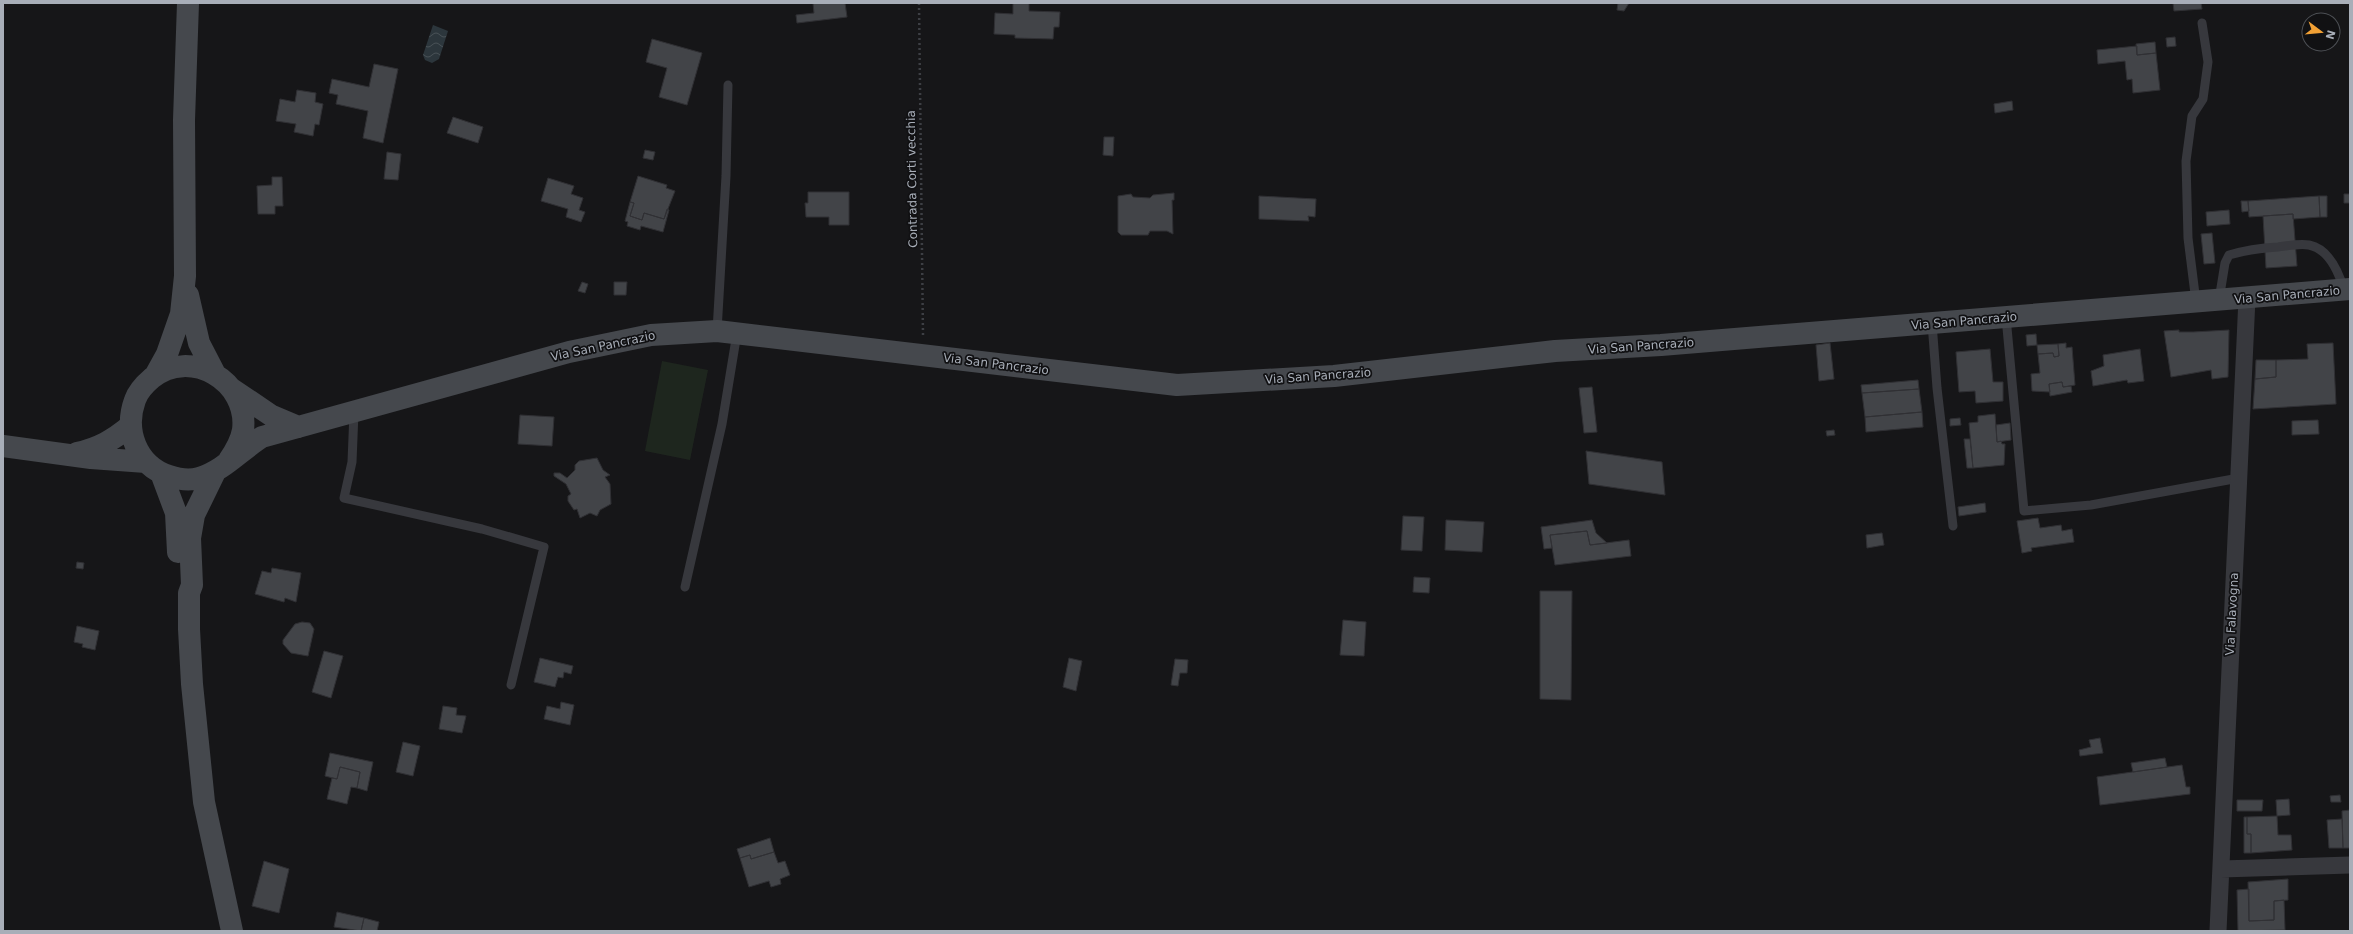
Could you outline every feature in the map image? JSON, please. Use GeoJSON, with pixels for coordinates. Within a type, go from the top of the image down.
{"type":"FeatureCollection","features":[{"type":"Feature","properties":{"kind":"main road"},"geometry":{"type":"LineString","coordinates":[[188,3],[184,120],[185,276],[181,314],[167,354],[156,374],[145,384],[136,397],[131,411],[130,426],[135,445],[154,468],[176,513],[178,532],[177,567],[184,590],[189,593]]}},
{"type":"Feature","properties":{"kind":"main road"},"geometry":{"type":"LineString","coordinates":[[185,276],[190,309],[199,343],[214,372],[231,388],[272,416],[298,427]]}},
{"type":"Feature","properties":{"kind":"main road","name":"Via San Pancrazio"},"geometry":{"type":"LineString","coordinates":[[222,466],[262,437],[569,352],[651,335],[727,332],[1177,385],[1334,376],[1555,351],[2347,290]]}},
{"type":"Feature","properties":{"kind":"main road"},"geometry":{"type":"LineString","coordinates":[[156,374],[170,368],[185,366],[200,367],[214,372]]}},
{"type":"Feature","properties":{"kind":"main road"},"geometry":{"type":"LineString","coordinates":[[231,388],[237,396],[242,412],[243,429],[238,446],[222,466],[194,515],[190,538],[192,584],[189,593],[192,684],[204,802],[232,931]]}},
{"type":"Feature","properties":{"kind":"main road"},"geometry":{"type":"LineString","coordinates":[[68,455],[98,448],[115,438],[130,426]]}},
{"type":"Feature","properties":{"kind":"main road"},"geometry":{"type":"LineString","coordinates":[[3,446],[154,468],[185,479],[197,478],[222,466]]}},
{"type":"Feature","properties":{"kind":"street","name":"Via Falavogna"},"geometry":{"type":"LineString","coordinates":[[2218,931],[2247,298]]}},
{"type":"Feature","properties":{"kind":"street"},"geometry":{"type":"LineString","coordinates":[[2221,869],[2350,865]]}},
{"type":"Feature","properties":{"kind":"lane"},"geometry":{"type":"LineString","coordinates":[[2196,302],[2188,238],[2186,161],[2192,116],[2203,99],[2208,62],[2202,23]]}},
{"type":"Feature","properties":{"kind":"lane"},"geometry":{"type":"LineString","coordinates":[[685,587],[722,424],[727,332],[726,176],[728,85]]}},
{"type":"Feature","properties":{"kind":"lane"},"geometry":{"type":"LineString","coordinates":[[2219,300],[2225,263],[2229,256],[2248,249],[2309,244],[2321,250],[2331,261],[2347,290]]}},
{"type":"Feature","properties":{"kind":"lane"},"geometry":{"type":"LineString","coordinates":[[2006,317],[2024,511],[2091,505],[2239,478]]}},
{"type":"Feature","properties":{"kind":"lane"},"geometry":{"type":"LineString","coordinates":[[1932,323],[1937,388],[1953,526]]}},
{"type":"Feature","properties":{"kind":"lane"},"geometry":{"type":"LineString","coordinates":[[354,412],[352,462],[344,498],[482,529],[544,547],[511,685]]}},
{"type":"Feature","properties":{"kind":"path","name":"Contrada Corti vecchia"},"geometry":{"type":"LineString","coordinates":[[919,3],[922,328],[925,355]]}},
{"type":"Feature","properties":{"kind":"shaded area"},"geometry":{"type":"Polygon","coordinates":[[[662,361],[708,370],[690,460],[645,451],[662,361]]]}},
{"type":"Feature","properties":{"kind":"water"},"geometry":{"type":"Polygon","coordinates":[[[433,25],[448,31],[439,59],[432,63],[425,60],[423,55],[433,25]]]}},
{"type":"Feature","properties":{"kind":"building"},"geometry":{"type":"Polygon","coordinates":[[[813,3],[845,3],[847,17],[797,23],[796,15],[814,13],[813,3]]]}},
{"type":"Feature","properties":{"kind":"building"},"geometry":{"type":"Polygon","coordinates":[[[1013,3],[1029,3],[1029,11],[1060,12],[1059,27],[1054,27],[1053,39],[1015,38],[1015,35],[994,34],[995,13],[1013,14],[1013,3]]]}},
{"type":"Feature","properties":{"kind":"building"},"geometry":{"type":"Polygon","coordinates":[[[1618,3],[1629,3],[1624,11],[1617,10],[1618,3]]]}},
{"type":"Feature","properties":{"kind":"building"},"geometry":{"type":"Polygon","coordinates":[[[2173,3],[2201,3],[2202,9],[2174,11],[2173,3]]]}},
{"type":"Feature","properties":{"kind":"building"},"geometry":{"type":"Polygon","coordinates":[[[2175,37],[2176,46],[2167,47],[2166,38],[2175,37]]]}},
{"type":"Feature","properties":{"kind":"building"},"geometry":{"type":"Polygon","coordinates":[[[652,39],[702,53],[687,105],[659,97],[667,68],[646,62],[652,39]]]}},
{"type":"Feature","properties":{"kind":"building"},"geometry":{"type":"Polygon","coordinates":[[[2155,42],[2156,53],[2137,55],[2136,44],[2155,42]]]}},
{"type":"Feature","properties":{"kind":"building"},"geometry":{"type":"Polygon","coordinates":[[[2137,46],[2137,55],[2156,53],[2160,90],[2133,93],[2132,79],[2127,80],[2125,61],[2098,64],[2097,50],[2137,46]]]}},
{"type":"Feature","properties":{"kind":"building"},"geometry":{"type":"Polygon","coordinates":[[[374,64],[398,69],[383,143],[363,138],[368,111],[336,104],[338,95],[329,93],[332,79],[369,87],[374,64]]]}},
{"type":"Feature","properties":{"kind":"building"},"geometry":{"type":"Polygon","coordinates":[[[297,90],[316,93],[315,102],[323,104],[319,125],[315,124],[313,136],[294,132],[296,124],[276,121],[280,99],[295,102],[297,90]]]}},
{"type":"Feature","properties":{"kind":"building"},"geometry":{"type":"Polygon","coordinates":[[[2012,101],[2013,110],[1995,113],[1994,104],[2012,101]]]}},
{"type":"Feature","properties":{"kind":"building"},"geometry":{"type":"Polygon","coordinates":[[[453,117],[483,127],[478,143],[447,133],[453,117]]]}},
{"type":"Feature","properties":{"kind":"building"},"geometry":{"type":"Polygon","coordinates":[[[1104,137],[1114,137],[1113,156],[1103,155],[1104,137]]]}},
{"type":"Feature","properties":{"kind":"building"},"geometry":{"type":"Polygon","coordinates":[[[645,150],[655,152],[653,160],[643,158],[645,150]]]}},
{"type":"Feature","properties":{"kind":"building"},"geometry":{"type":"Polygon","coordinates":[[[387,152],[401,154],[398,180],[384,179],[387,152]]]}},
{"type":"Feature","properties":{"kind":"building"},"geometry":{"type":"Polygon","coordinates":[[[638,176],[667,185],[666,188],[675,191],[664,219],[644,213],[642,220],[630,216],[634,203],[630,202],[638,176]]]}},
{"type":"Feature","properties":{"kind":"building"},"geometry":{"type":"Polygon","coordinates":[[[272,177],[282,177],[283,206],[275,206],[275,214],[258,214],[257,186],[272,185],[272,177]]]}},
{"type":"Feature","properties":{"kind":"building"},"geometry":{"type":"Polygon","coordinates":[[[548,178],[574,186],[571,194],[583,198],[579,210],[585,212],[581,222],[566,217],[568,209],[541,201],[548,178]]]}},
{"type":"Feature","properties":{"kind":"building"},"geometry":{"type":"Polygon","coordinates":[[[808,192],[849,192],[849,225],[829,225],[829,217],[806,217],[805,203],[808,203],[808,192]]]}},
{"type":"Feature","properties":{"kind":"building"},"geometry":{"type":"Polygon","coordinates":[[[1174,193],[1174,200],[1172,200],[1173,234],[1167,231],[1150,231],[1148,235],[1121,235],[1118,232],[1118,196],[1131,194],[1133,197],[1150,198],[1153,195],[1174,193]]]}},
{"type":"Feature","properties":{"kind":"building"},"geometry":{"type":"Polygon","coordinates":[[[2344,194],[2350,194],[2350,203],[2344,203],[2344,194]]]}},
{"type":"Feature","properties":{"kind":"building"},"geometry":{"type":"Polygon","coordinates":[[[1259,196],[1316,199],[1315,217],[1308,216],[1309,221],[1259,219],[1259,196]]]}},
{"type":"Feature","properties":{"kind":"building"},"geometry":{"type":"Polygon","coordinates":[[[2319,196],[2327,196],[2327,217],[2320,217],[2319,196]]]}},
{"type":"Feature","properties":{"kind":"building"},"geometry":{"type":"Polygon","coordinates":[[[2319,196],[2320,217],[2293,219],[2293,214],[2249,217],[2248,201],[2319,196]]]}},
{"type":"Feature","properties":{"kind":"building"},"geometry":{"type":"Polygon","coordinates":[[[2241,201],[2248,201],[2249,211],[2242,212],[2241,201]]]}},
{"type":"Feature","properties":{"kind":"building"},"geometry":{"type":"Polygon","coordinates":[[[630,202],[634,203],[630,216],[642,220],[644,213],[664,219],[667,209],[669,210],[663,232],[641,226],[640,230],[627,226],[628,222],[625,221],[630,202]]]}},
{"type":"Feature","properties":{"kind":"building"},"geometry":{"type":"Polygon","coordinates":[[[2229,210],[2230,224],[2207,226],[2206,212],[2229,210]]]}},
{"type":"Feature","properties":{"kind":"building"},"geometry":{"type":"Polygon","coordinates":[[[2293,214],[2297,266],[2266,268],[2263,216],[2293,214]]]}},
{"type":"Feature","properties":{"kind":"building"},"geometry":{"type":"Polygon","coordinates":[[[2212,233],[2215,263],[2204,264],[2201,234],[2212,233]]]}},
{"type":"Feature","properties":{"kind":"building"},"geometry":{"type":"Polygon","coordinates":[[[582,282],[588,284],[585,293],[578,291],[582,282]]]}},
{"type":"Feature","properties":{"kind":"building"},"geometry":{"type":"Polygon","coordinates":[[[614,282],[627,282],[626,295],[614,295],[614,282]]]}},
{"type":"Feature","properties":{"kind":"building"},"geometry":{"type":"Polygon","coordinates":[[[2179,330],[2179,332],[2193,332],[2229,330],[2228,377],[2212,379],[2211,370],[2171,377],[2164,331],[2179,330]]]}},
{"type":"Feature","properties":{"kind":"building"},"geometry":{"type":"Polygon","coordinates":[[[2036,334],[2037,345],[2027,346],[2026,335],[2036,334]]]}},
{"type":"Feature","properties":{"kind":"building"},"geometry":{"type":"Polygon","coordinates":[[[1830,343],[1834,379],[1819,381],[1816,345],[1830,343]]]}},
{"type":"Feature","properties":{"kind":"building"},"geometry":{"type":"Polygon","coordinates":[[[2066,343],[2066,348],[2072,347],[2075,385],[2063,387],[2062,382],[2049,384],[2050,392],[2032,391],[2031,374],[2040,373],[2038,354],[2053,353],[2054,357],[2059,356],[2058,344],[2066,343]]]}},
{"type":"Feature","properties":{"kind":"building"},"geometry":{"type":"Polygon","coordinates":[[[2333,343],[2336,404],[2253,409],[2255,379],[2276,377],[2276,360],[2308,359],[2307,344],[2333,343]]]}},
{"type":"Feature","properties":{"kind":"building"},"geometry":{"type":"Polygon","coordinates":[[[2058,344],[2059,356],[2054,357],[2053,353],[2038,354],[2037,345],[2058,344]]]}},
{"type":"Feature","properties":{"kind":"building"},"geometry":{"type":"Polygon","coordinates":[[[1990,349],[1993,382],[2003,382],[2003,401],[1976,403],[1975,391],[1959,392],[1956,352],[1990,349]]]}},
{"type":"Feature","properties":{"kind":"building"},"geometry":{"type":"Polygon","coordinates":[[[2140,349],[2144,381],[2128,383],[2127,380],[2093,386],[2091,371],[2104,366],[2103,355],[2140,349]]]}},
{"type":"Feature","properties":{"kind":"building"},"geometry":{"type":"Polygon","coordinates":[[[2256,360],[2276,360],[2276,377],[2255,379],[2256,360]]]}},
{"type":"Feature","properties":{"kind":"building"},"geometry":{"type":"Polygon","coordinates":[[[1918,380],[1919,389],[1862,393],[1861,385],[1918,380]]]}},
{"type":"Feature","properties":{"kind":"building"},"geometry":{"type":"Polygon","coordinates":[[[2062,382],[2063,387],[2071,386],[2072,392],[2050,396],[2049,384],[2062,382]]]}},
{"type":"Feature","properties":{"kind":"building"},"geometry":{"type":"Polygon","coordinates":[[[1592,387],[1597,432],[1584,433],[1579,388],[1592,387]]]}},
{"type":"Feature","properties":{"kind":"building"},"geometry":{"type":"Polygon","coordinates":[[[1919,389],[1922,412],[1865,417],[1862,393],[1919,389]]]}},
{"type":"Feature","properties":{"kind":"building"},"geometry":{"type":"Polygon","coordinates":[[[1922,412],[1923,427],[1866,432],[1865,417],[1922,412]]]}},
{"type":"Feature","properties":{"kind":"building"},"geometry":{"type":"Polygon","coordinates":[[[1995,414],[1997,442],[2001,441],[2002,444],[2005,444],[2004,465],[1973,468],[1969,423],[1978,422],[1978,416],[1995,414]]]}},
{"type":"Feature","properties":{"kind":"building"},"geometry":{"type":"Polygon","coordinates":[[[520,415],[554,417],[552,446],[518,444],[520,415]]]}},
{"type":"Feature","properties":{"kind":"building"},"geometry":{"type":"Polygon","coordinates":[[[1960,418],[1961,425],[1950,426],[1950,419],[1960,418]]]}},
{"type":"Feature","properties":{"kind":"building"},"geometry":{"type":"Polygon","coordinates":[[[2318,420],[2319,434],[2292,435],[2292,421],[2318,420]]]}},
{"type":"Feature","properties":{"kind":"building"},"geometry":{"type":"Polygon","coordinates":[[[2010,423],[2011,440],[1997,442],[1996,425],[2010,423]]]}},
{"type":"Feature","properties":{"kind":"building"},"geometry":{"type":"Polygon","coordinates":[[[1834,430],[1835,435],[1827,436],[1826,431],[1834,430]]]}},
{"type":"Feature","properties":{"kind":"building"},"geometry":{"type":"Polygon","coordinates":[[[1964,439],[1970,439],[1973,468],[1967,468],[1964,439]]]}},
{"type":"Feature","properties":{"kind":"building"},"geometry":{"type":"Polygon","coordinates":[[[1586,451],[1662,462],[1665,495],[1589,484],[1586,451]]]}},
{"type":"Feature","properties":{"kind":"building"},"geometry":{"type":"Polygon","coordinates":[[[597,458],[603,470],[610,475],[605,477],[610,484],[611,504],[600,510],[597,516],[590,513],[580,518],[577,509],[574,510],[568,501],[568,496],[571,494],[566,484],[554,476],[554,473],[560,473],[567,478],[575,470],[575,465],[579,461],[597,458]]]}},
{"type":"Feature","properties":{"kind":"building"},"geometry":{"type":"Polygon","coordinates":[[[1985,503],[1986,512],[1959,516],[1958,507],[1985,503]]]}},
{"type":"Feature","properties":{"kind":"building"},"geometry":{"type":"Polygon","coordinates":[[[1403,516],[1424,517],[1422,551],[1401,550],[1403,516]]]}},
{"type":"Feature","properties":{"kind":"building"},"geometry":{"type":"Polygon","coordinates":[[[2038,518],[2040,528],[2061,525],[2062,531],[2072,529],[2074,542],[2031,548],[2032,551],[2022,553],[2017,521],[2038,518]]]}},
{"type":"Feature","properties":{"kind":"building"},"geometry":{"type":"Polygon","coordinates":[[[1446,520],[1484,522],[1482,552],[1445,550],[1446,520]]]}},
{"type":"Feature","properties":{"kind":"building"},"geometry":{"type":"Polygon","coordinates":[[[1592,520],[1596,533],[1607,543],[1590,545],[1587,531],[1550,535],[1552,548],[1544,549],[1541,527],[1592,520]]]}},
{"type":"Feature","properties":{"kind":"building"},"geometry":{"type":"Polygon","coordinates":[[[1587,531],[1590,545],[1629,540],[1631,556],[1555,565],[1550,535],[1587,531]]]}},
{"type":"Feature","properties":{"kind":"building"},"geometry":{"type":"Polygon","coordinates":[[[1882,533],[1884,545],[1867,548],[1866,535],[1882,533]]]}},
{"type":"Feature","properties":{"kind":"building"},"geometry":{"type":"Polygon","coordinates":[[[77,562],[84,563],[83,569],[76,568],[77,562]]]}},
{"type":"Feature","properties":{"kind":"building"},"geometry":{"type":"Polygon","coordinates":[[[272,568],[301,573],[296,602],[285,598],[284,602],[255,594],[262,571],[271,573],[272,568]]]}},
{"type":"Feature","properties":{"kind":"building"},"geometry":{"type":"Polygon","coordinates":[[[1414,577],[1430,578],[1429,593],[1413,592],[1414,577]]]}},
{"type":"Feature","properties":{"kind":"building"},"geometry":{"type":"Polygon","coordinates":[[[1540,591],[1572,591],[1571,700],[1540,699],[1540,591]]]}},
{"type":"Feature","properties":{"kind":"building"},"geometry":{"type":"Polygon","coordinates":[[[1343,620],[1366,622],[1364,656],[1340,655],[1343,620]]]}},
{"type":"Feature","properties":{"kind":"building"},"geometry":{"type":"Polygon","coordinates":[[[302,622],[310,623],[314,629],[308,656],[291,653],[283,644],[283,640],[295,624],[302,622]]]}},
{"type":"Feature","properties":{"kind":"building"},"geometry":{"type":"Polygon","coordinates":[[[77,626],[99,631],[95,650],[82,647],[83,644],[74,642],[77,626]]]}},
{"type":"Feature","properties":{"kind":"building"},"geometry":{"type":"Polygon","coordinates":[[[324,651],[343,656],[331,698],[312,692],[324,651]]]}},
{"type":"Feature","properties":{"kind":"building"},"geometry":{"type":"Polygon","coordinates":[[[540,658],[573,666],[571,674],[564,672],[563,678],[558,677],[555,687],[534,682],[540,658]]]}},
{"type":"Feature","properties":{"kind":"building"},"geometry":{"type":"Polygon","coordinates":[[[1069,658],[1082,661],[1076,691],[1063,687],[1069,658]]]}},
{"type":"Feature","properties":{"kind":"building"},"geometry":{"type":"Polygon","coordinates":[[[1175,659],[1188,660],[1187,673],[1180,673],[1178,686],[1171,685],[1175,659]]]}},
{"type":"Feature","properties":{"kind":"building"},"geometry":{"type":"Polygon","coordinates":[[[561,702],[574,705],[570,725],[544,719],[547,706],[560,709],[561,702]]]}},
{"type":"Feature","properties":{"kind":"building"},"geometry":{"type":"Polygon","coordinates":[[[443,706],[457,708],[456,715],[466,716],[462,733],[439,729],[443,706]]]}},
{"type":"Feature","properties":{"kind":"building"},"geometry":{"type":"Polygon","coordinates":[[[2100,738],[2103,753],[2080,756],[2079,750],[2091,747],[2089,740],[2100,738]]]}},
{"type":"Feature","properties":{"kind":"building"},"geometry":{"type":"Polygon","coordinates":[[[403,742],[420,746],[413,776],[396,772],[403,742]]]}},
{"type":"Feature","properties":{"kind":"building"},"geometry":{"type":"Polygon","coordinates":[[[330,753],[373,762],[367,791],[357,788],[360,772],[340,767],[337,779],[325,776],[330,753]]]}},
{"type":"Feature","properties":{"kind":"building"},"geometry":{"type":"Polygon","coordinates":[[[2165,758],[2167,767],[2133,772],[2131,763],[2165,758]]]}},
{"type":"Feature","properties":{"kind":"building"},"geometry":{"type":"Polygon","coordinates":[[[2182,765],[2186,787],[2190,787],[2190,794],[2100,805],[2097,777],[2182,765]]]}},
{"type":"Feature","properties":{"kind":"building"},"geometry":{"type":"Polygon","coordinates":[[[340,767],[360,772],[357,788],[351,787],[347,804],[327,799],[332,778],[337,779],[340,767]]]}},
{"type":"Feature","properties":{"kind":"building"},"geometry":{"type":"Polygon","coordinates":[[[2340,795],[2341,802],[2331,802],[2330,796],[2340,795]]]}},
{"type":"Feature","properties":{"kind":"building"},"geometry":{"type":"Polygon","coordinates":[[[2289,799],[2290,815],[2277,816],[2276,800],[2289,799]]]}},
{"type":"Feature","properties":{"kind":"building"},"geometry":{"type":"Polygon","coordinates":[[[2237,800],[2263,800],[2262,811],[2237,811],[2237,800]]]}},
{"type":"Feature","properties":{"kind":"building"},"geometry":{"type":"Polygon","coordinates":[[[2350,810],[2350,848],[2343,848],[2342,811],[2350,810]]]}},
{"type":"Feature","properties":{"kind":"building"},"geometry":{"type":"Polygon","coordinates":[[[2277,816],[2278,835],[2291,835],[2292,850],[2251,853],[2251,834],[2247,834],[2247,817],[2277,816]]]}},
{"type":"Feature","properties":{"kind":"building"},"geometry":{"type":"Polygon","coordinates":[[[2244,817],[2247,817],[2247,834],[2251,834],[2251,853],[2244,853],[2244,817]]]}},
{"type":"Feature","properties":{"kind":"building"},"geometry":{"type":"Polygon","coordinates":[[[2342,819],[2343,848],[2329,848],[2327,820],[2342,819]]]}},
{"type":"Feature","properties":{"kind":"building"},"geometry":{"type":"Polygon","coordinates":[[[770,838],[774,852],[751,859],[750,855],[740,858],[737,849],[770,838]]]}},
{"type":"Feature","properties":{"kind":"building"},"geometry":{"type":"Polygon","coordinates":[[[774,852],[778,863],[785,861],[790,875],[780,879],[781,884],[771,887],[769,881],[749,887],[740,858],[750,855],[751,859],[774,852]]]}},
{"type":"Feature","properties":{"kind":"building"},"geometry":{"type":"Polygon","coordinates":[[[264,861],[289,869],[279,913],[252,906],[264,861]]]}},
{"type":"Feature","properties":{"kind":"building"},"geometry":{"type":"Polygon","coordinates":[[[2288,879],[2288,900],[2274,901],[2274,920],[2249,921],[2248,882],[2288,879]]]}},
{"type":"Feature","properties":{"kind":"building"},"geometry":{"type":"Polygon","coordinates":[[[2249,889],[2249,921],[2274,920],[2274,901],[2284,900],[2285,930],[2238,931],[2237,890],[2249,889]]]}},
{"type":"Feature","properties":{"kind":"building"},"geometry":{"type":"Polygon","coordinates":[[[337,912],[364,918],[361,931],[334,927],[337,912]]]}},
{"type":"Feature","properties":{"kind":"building"},"geometry":{"type":"Polygon","coordinates":[[[364,918],[379,922],[377,931],[361,931],[364,918]]]}}]}
